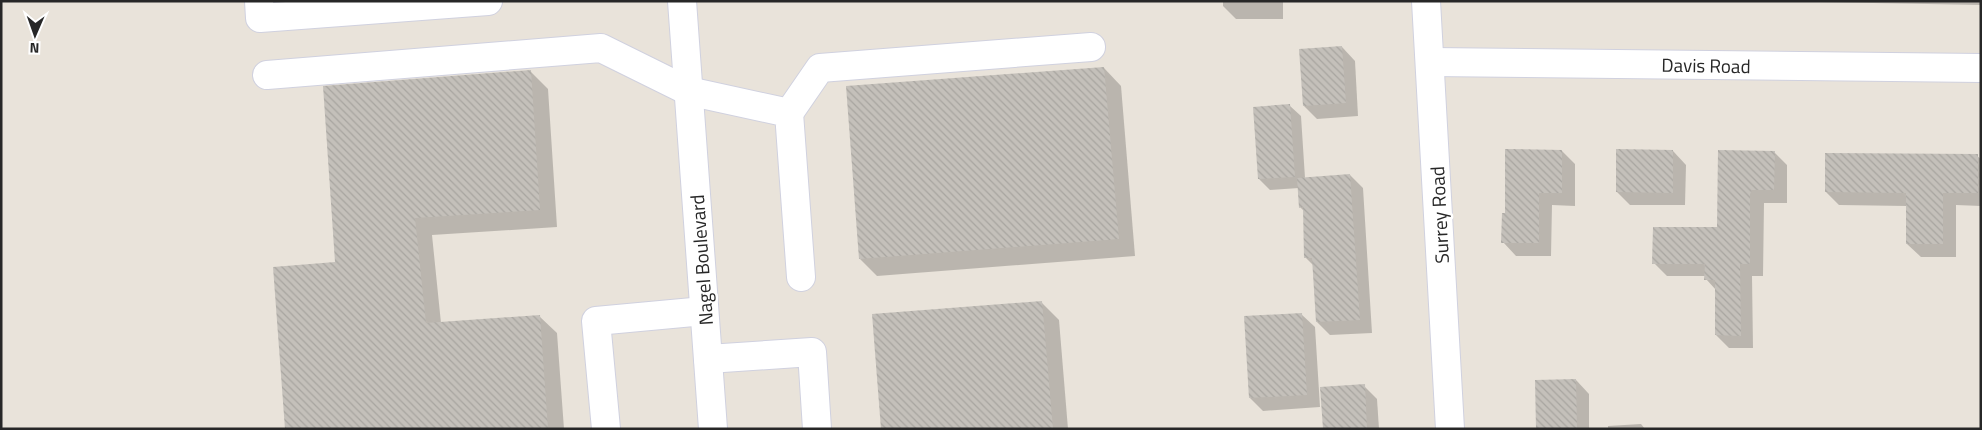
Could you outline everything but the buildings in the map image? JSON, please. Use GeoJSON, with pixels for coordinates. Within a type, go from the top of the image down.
{"type":"FeatureCollection","features":[{"type":"Feature","properties":{"kind":"street"},"geometry":{"type":"LineString","coordinates":[[259,1],[260,18],[385,5],[488,1]]}},
{"type":"Feature","properties":{"kind":"street","name":"Nagel Boulevard"},"geometry":{"type":"LineString","coordinates":[[682,1],[713,429]]}},
{"type":"Feature","properties":{"kind":"street","name":"Surrey Road"},"geometry":{"type":"LineString","coordinates":[[1426,1],[1431,62],[1450,429]]}},
{"type":"Feature","properties":{"kind":"street"},"geometry":{"type":"LineString","coordinates":[[801,277],[789,113],[820,68],[1092,47]]}},
{"type":"Feature","properties":{"kind":"street"},"geometry":{"type":"LineString","coordinates":[[268,75],[601,48],[688,91],[789,113]]}},
{"type":"Feature","properties":{"kind":"street","name":"Davis Road"},"geometry":{"type":"LineString","coordinates":[[1431,62],[1981,68]]}},
{"type":"Feature","properties":{"kind":"street"},"geometry":{"type":"LineString","coordinates":[[606,429],[596,321],[704,311]]}},
{"type":"Feature","properties":{"kind":"street"},"geometry":{"type":"LineString","coordinates":[[708,359],[812,352],[817,429]]}}]}
